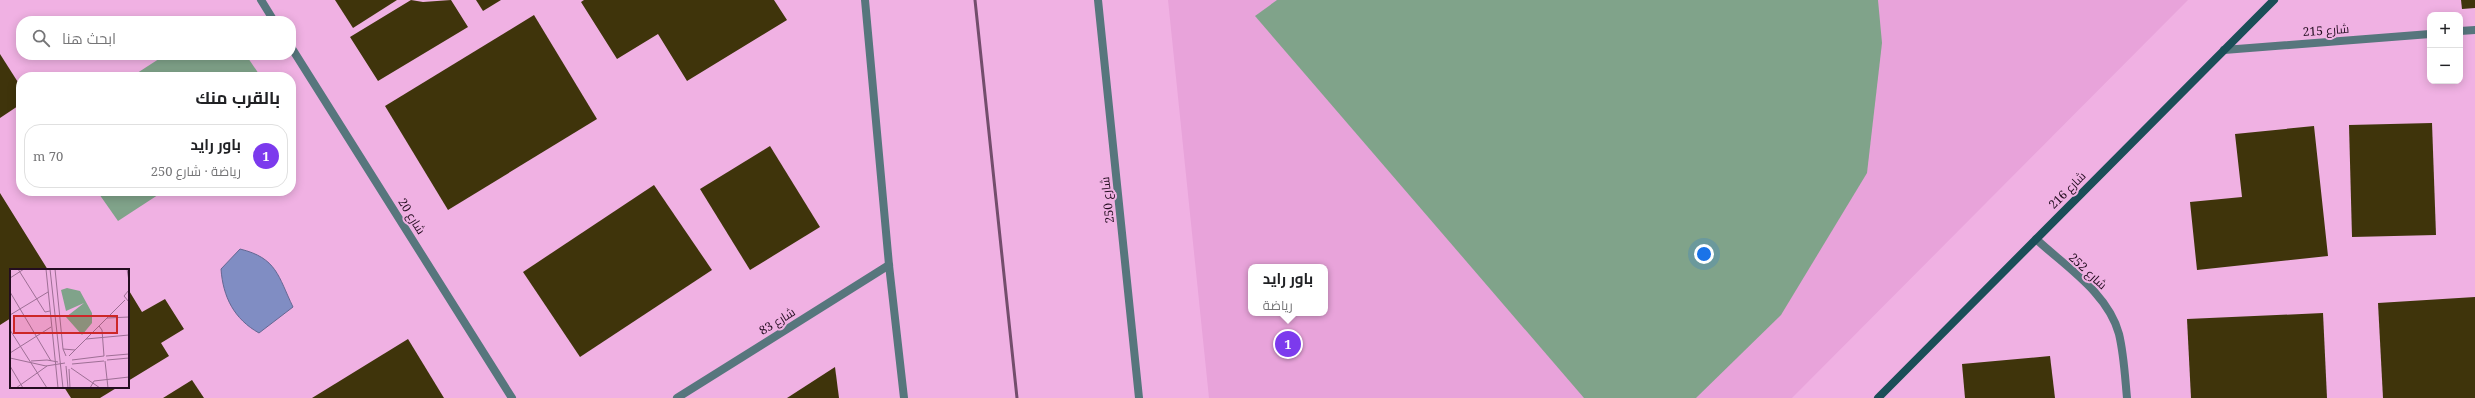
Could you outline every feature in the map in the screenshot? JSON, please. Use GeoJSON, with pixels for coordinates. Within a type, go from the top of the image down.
{"type":"FeatureCollection","features":[{"type":"Feature","properties":{"kind":"main road","name":"شارع 216"},"geometry":{"type":"LineString","coordinates":[[1878,398],[2274,0]]}},
{"type":"Feature","properties":{"kind":"street"},"geometry":{"type":"LineString","coordinates":[[261,0],[271,16]]}},
{"type":"Feature","properties":{"kind":"street"},"geometry":{"type":"LineString","coordinates":[[866,0],[889,265],[904,398]]}},
{"type":"Feature","properties":{"kind":"street","name":"شارع 250"},"geometry":{"type":"LineString","coordinates":[[1098,0],[1139,398]]}},
{"type":"Feature","properties":{"kind":"street"},"geometry":{"type":"LineString","coordinates":[[2463,32],[2475,30]]}},
{"type":"Feature","properties":{"kind":"street","name":"شارع 215"},"geometry":{"type":"LineString","coordinates":[[2224,50],[2427,34]]}},
{"type":"Feature","properties":{"kind":"street","name":"شارع 20"},"geometry":{"type":"LineString","coordinates":[[296,55],[512,398]]}},
{"type":"Feature","properties":{"kind":"street","name":"شارع 252"},"geometry":{"type":"LineString","coordinates":[[2036,239],[2098,296],[2110,314],[2119,333],[2127,398]]}},
{"type":"Feature","properties":{"kind":"street","name":"شارع 83"},"geometry":{"type":"LineString","coordinates":[[677,398],[889,265]]}},
{"type":"Feature","properties":{"kind":"shaded area"},"geometry":{"type":"Polygon","coordinates":[[[1168,0],[2188,0],[1792,398],[1209,398],[1168,0]]]}},
{"type":"Feature","properties":{"kind":"green space"},"geometry":{"type":"Polygon","coordinates":[[[1277,0],[1878,0],[1882,43],[1867,173],[1781,315],[1696,398],[1584,398],[1255,16],[1277,0]]]}},
{"type":"Feature","properties":{"kind":"green space"},"geometry":{"type":"Polygon","coordinates":[[[157,60],[249,60],[258,72],[139,72],[157,60]]]}},
{"type":"Feature","properties":{"kind":"green space"},"geometry":{"type":"Polygon","coordinates":[[[100,196],[156,196],[118,221],[100,196]]]}},
{"type":"Feature","properties":{"kind":"water"},"geometry":{"type":"Polygon","coordinates":[[[240,249],[252,253],[269,263],[279,277],[293,307],[259,333],[243,321],[237,314],[231,306],[224,289],[221,269],[240,249]]]}},
{"type":"Feature","properties":{"kind":"building"},"geometry":{"type":"Polygon","coordinates":[[[335,0],[397,0],[353,28],[335,0]]]}},
{"type":"Feature","properties":{"kind":"building"},"geometry":{"type":"Polygon","coordinates":[[[411,0],[423,2],[451,0],[468,27],[378,81],[350,37],[411,0]]]}},
{"type":"Feature","properties":{"kind":"building"},"geometry":{"type":"Polygon","coordinates":[[[476,0],[501,0],[483,11],[476,0]]]}},
{"type":"Feature","properties":{"kind":"building"},"geometry":{"type":"Polygon","coordinates":[[[584,0],[774,0],[787,20],[687,81],[658,34],[617,59],[581,2],[584,0]]]}},
{"type":"Feature","properties":{"kind":"building"},"geometry":{"type":"Polygon","coordinates":[[[2461,0],[2475,0],[2475,8],[2462,9],[2461,0]]]}},
{"type":"Feature","properties":{"kind":"building"},"geometry":{"type":"Polygon","coordinates":[[[534,15],[597,119],[448,210],[385,106],[534,15]]]}},
{"type":"Feature","properties":{"kind":"building"},"geometry":{"type":"Polygon","coordinates":[[[0,54],[16,79],[16,107],[0,118],[0,54]]]}},
{"type":"Feature","properties":{"kind":"building"},"geometry":{"type":"Polygon","coordinates":[[[2432,123],[2436,235],[2352,237],[2349,125],[2432,123]]]}},
{"type":"Feature","properties":{"kind":"building"},"geometry":{"type":"Polygon","coordinates":[[[2314,126],[2328,256],[2197,270],[2190,202],[2242,197],[2235,134],[2314,126]]]}},
{"type":"Feature","properties":{"kind":"building"},"geometry":{"type":"Polygon","coordinates":[[[770,146],[820,227],[750,270],[700,189],[770,146]]]}},
{"type":"Feature","properties":{"kind":"building"},"geometry":{"type":"Polygon","coordinates":[[[654,185],[712,270],[580,357],[523,272],[654,185]]]}},
{"type":"Feature","properties":{"kind":"building"},"geometry":{"type":"Polygon","coordinates":[[[0,193],[47,269],[10,269],[10,319],[0,325],[0,193]]]}},
{"type":"Feature","properties":{"kind":"building"},"geometry":{"type":"Polygon","coordinates":[[[129,291],[142,312],[165,299],[184,329],[161,343],[169,356],[129,380],[129,291]]]}},
{"type":"Feature","properties":{"kind":"building"},"geometry":{"type":"Polygon","coordinates":[[[2475,297],[2475,398],[2383,398],[2378,303],[2475,297]]]}},
{"type":"Feature","properties":{"kind":"building"},"geometry":{"type":"Polygon","coordinates":[[[2323,313],[2327,398],[2191,398],[2187,319],[2323,313]]]}},
{"type":"Feature","properties":{"kind":"building"},"geometry":{"type":"Polygon","coordinates":[[[408,339],[444,398],[312,398],[408,339]]]}},
{"type":"Feature","properties":{"kind":"building"},"geometry":{"type":"Polygon","coordinates":[[[2050,356],[2055,398],[1965,398],[1962,364],[2050,356]]]}},
{"type":"Feature","properties":{"kind":"building"},"geometry":{"type":"Polygon","coordinates":[[[835,367],[839,398],[787,398],[835,367]]]}},
{"type":"Feature","properties":{"kind":"building"},"geometry":{"type":"Polygon","coordinates":[[[192,380],[204,398],[163,398],[192,380]]]}},
{"type":"Feature","properties":{"kind":"building"},"geometry":{"type":"Polygon","coordinates":[[[65,388],[116,388],[100,398],[71,398],[65,388]]]}},
{"type":"Feature","properties":{"kind":"railway"},"geometry":{"type":"LineString","coordinates":[[975,0],[1017,398]]}},
{"type":"Feature","properties":{"kind":"place","name":"باور رايد"},"geometry":{"type":"Point","coordinates":[1288,344]}}]}
